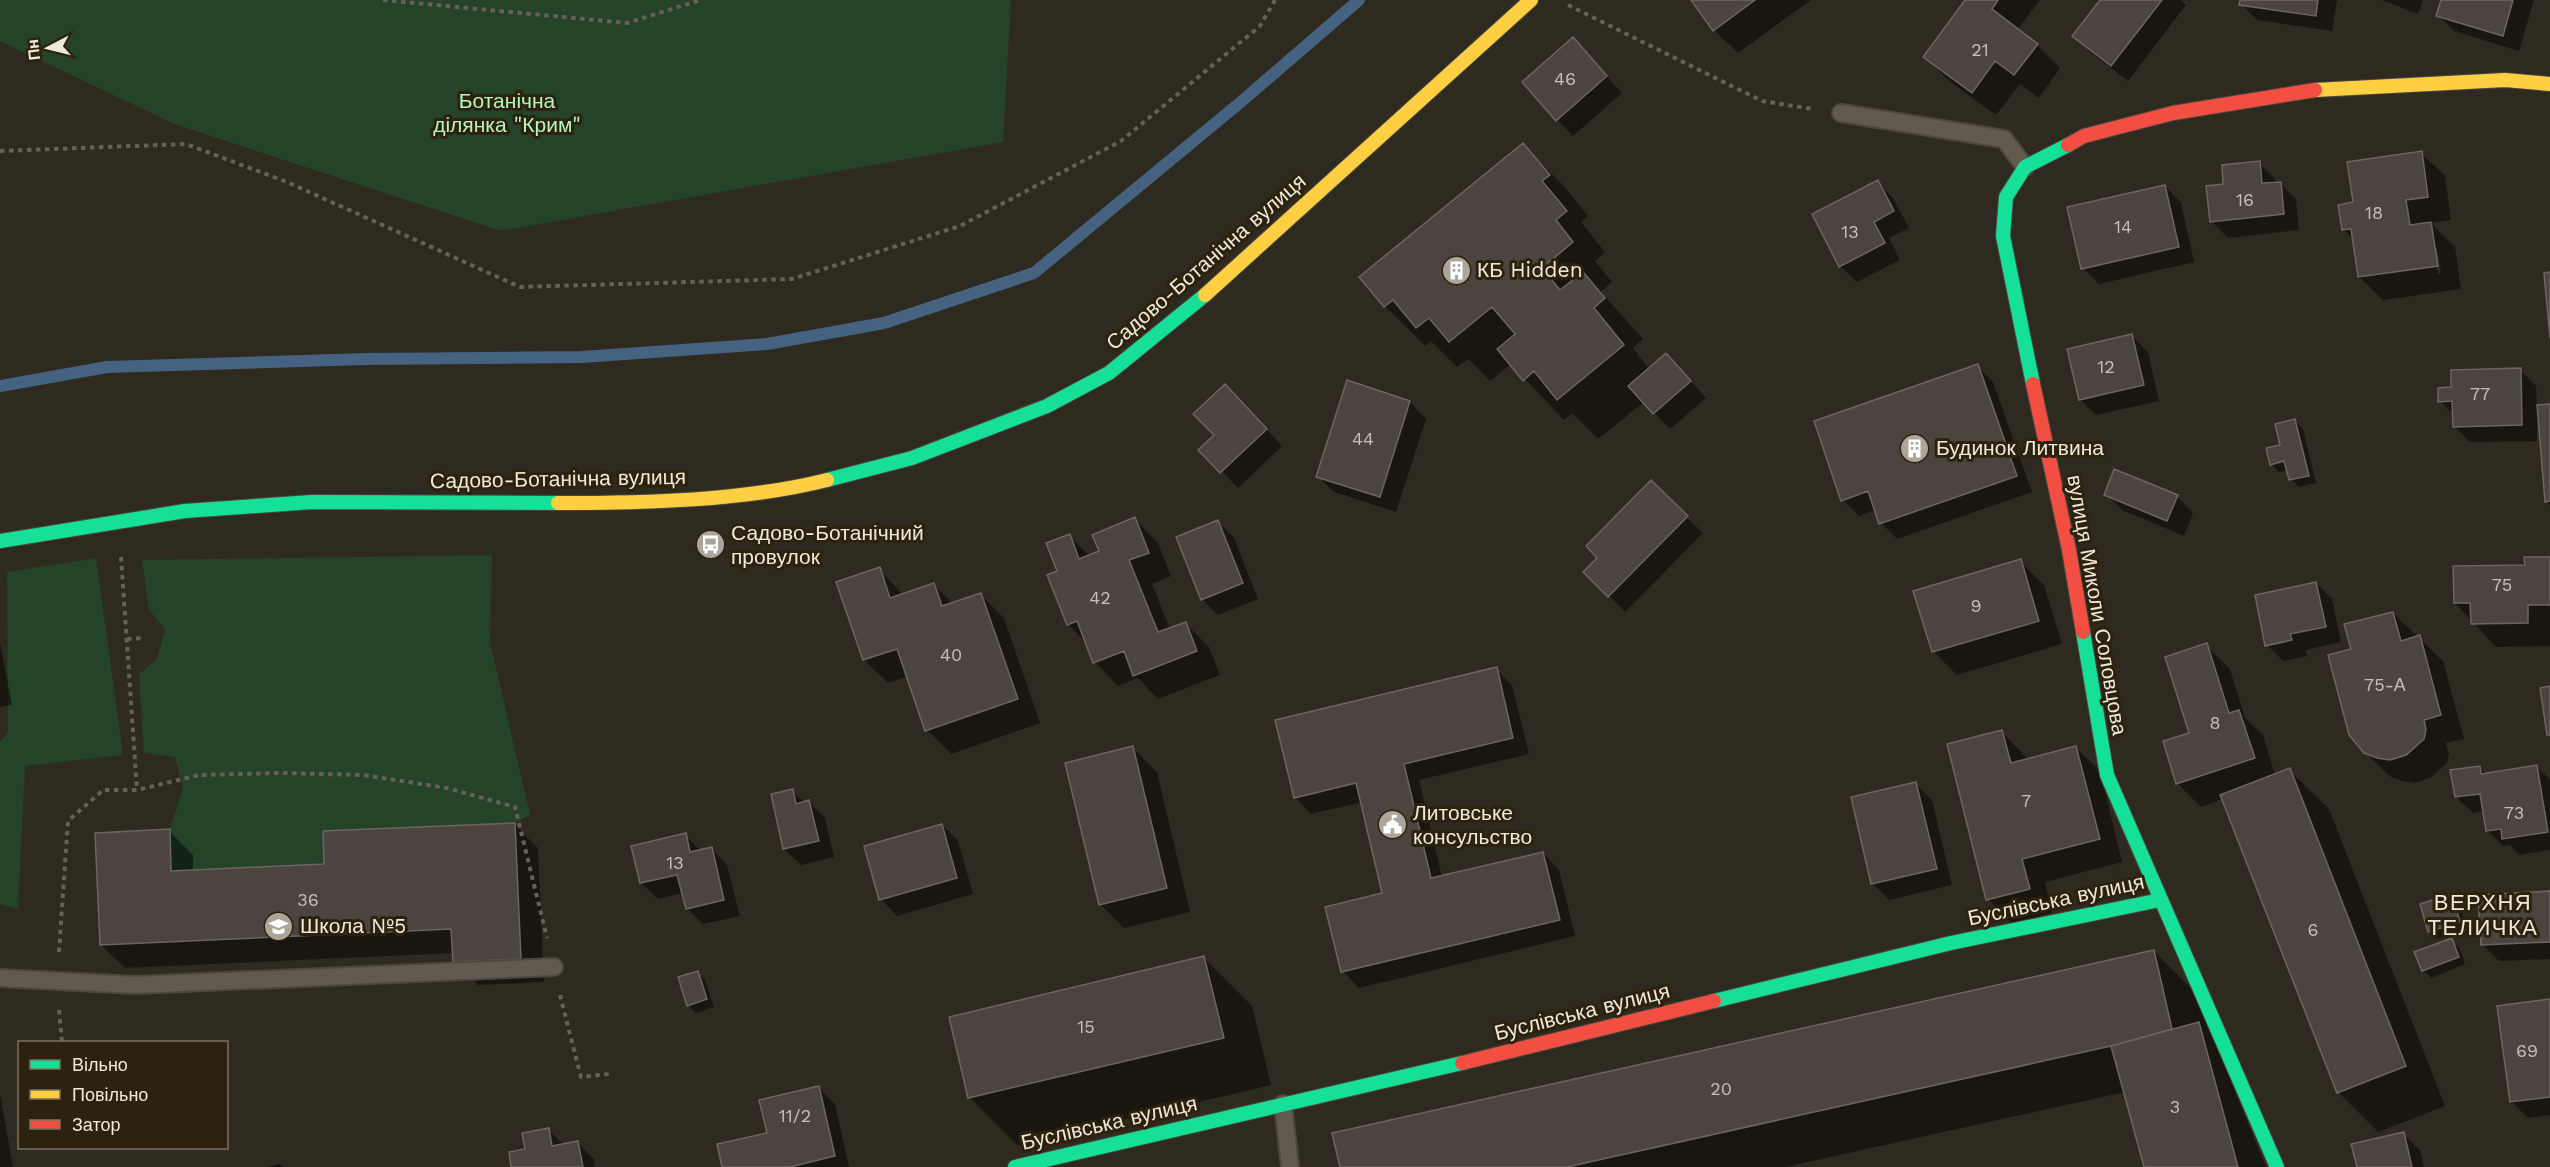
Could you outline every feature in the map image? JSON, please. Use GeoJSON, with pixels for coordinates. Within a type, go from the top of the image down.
{"type":"FeatureCollection","features":[{"type":"Feature","properties":{"kind":"street","name":"Садово-Ботанічна вулиця"},"geometry":{"type":"LineString","coordinates":[[0,541],[185,511],[312,502],[625,503],[784,491],[912,458],[1047,406],[1109,373],[1214,288],[1531,0]]}},
{"type":"Feature","properties":{"kind":"street","name":"вулиця Миколи Соловцова"},"geometry":{"type":"LineString","coordinates":[[2277,1167],[2107,775],[2069,550],[2003,236],[2006,197],[2025,167],[2084,136],[2173,113],[2300,92],[2505,80],[2550,84]]}},
{"type":"Feature","properties":{"kind":"street","name":"Буслівська вулиця"},"geometry":{"type":"LineString","coordinates":[[1015,1167],[1525,1048],[1951,943],[2160,900]]}},
{"type":"Feature","properties":{"kind":"lane"},"geometry":{"type":"LineString","coordinates":[[1841,113],[2004,139],[2025,167]]}},
{"type":"Feature","properties":{"kind":"lane"},"geometry":{"type":"LineString","coordinates":[[0,978],[136,985],[554,966]]}},
{"type":"Feature","properties":{"kind":"lane"},"geometry":{"type":"LineString","coordinates":[[1283,1104],[1290,1167]]}},
{"type":"Feature","properties":{"kind":"path"},"geometry":{"type":"LineString","coordinates":[[382,0],[627,23],[701,0]]}},
{"type":"Feature","properties":{"kind":"path"},"geometry":{"type":"LineString","coordinates":[[0,151],[186,144],[287,182],[520,287],[792,279],[960,226],[1121,141],[1260,26],[1275,0]]}},
{"type":"Feature","properties":{"kind":"path"},"geometry":{"type":"LineString","coordinates":[[1565,4],[1762,101],[1841,113]]}},
{"type":"Feature","properties":{"kind":"path"},"geometry":{"type":"LineString","coordinates":[[120,547],[137,790]]}},
{"type":"Feature","properties":{"kind":"path"},"geometry":{"type":"LineString","coordinates":[[127,639],[143,638]]}},
{"type":"Feature","properties":{"kind":"path"},"geometry":{"type":"LineString","coordinates":[[62,1041],[57,981],[69,821],[103,790],[137,790],[199,776],[283,773],[363,775],[447,788],[515,807],[581,1077],[610,1074]]}},
{"type":"Feature","properties":{"kind":"green space","name":"Ботанічна ділянка \"Крим\""},"geometry":{"type":"Polygon","coordinates":[[[0,0],[1011,0],[1003,142],[501,231],[174,124],[0,41],[0,0]]]}},
{"type":"Feature","properties":{"kind":"green space"},"geometry":{"type":"Polygon","coordinates":[[[492,555],[490,642],[530,815],[515,823],[323,831],[324,864],[171,871],[170,829],[183,788],[175,757],[144,753],[139,674],[157,659],[165,629],[149,610],[142,560],[492,555]]]}},
{"type":"Feature","properties":{"kind":"green space"},"geometry":{"type":"Polygon","coordinates":[[[96,558],[123,755],[25,766],[18,909],[0,904],[0,742],[8,732],[7,572],[96,558]]]}},
{"type":"Feature","properties":{"kind":"building"},"geometry":{"type":"Polygon","coordinates":[[[1691,0],[1755,0],[1713,31],[1691,0]]]}},
{"type":"Feature","properties":{"kind":"building"},"geometry":{"type":"Polygon","coordinates":[[[1965,0],[1998,0],[1992,9],[2038,44],[2014,75],[1995,61],[1972,93],[1923,57],[1965,0]]]}},
{"type":"Feature","properties":{"kind":"building"},"geometry":{"type":"Polygon","coordinates":[[[2100,0],[2162,0],[2111,66],[2072,36],[2100,0]]]}},
{"type":"Feature","properties":{"kind":"building"},"geometry":{"type":"Polygon","coordinates":[[[2240,0],[2318,0],[2316,16],[2239,5],[2240,0]]]}},
{"type":"Feature","properties":{"kind":"building"},"geometry":{"type":"Polygon","coordinates":[[[2441,0],[2513,0],[2503,36],[2436,16],[2441,0]]]}},
{"type":"Feature","properties":{"kind":"building"},"geometry":{"type":"Polygon","coordinates":[[[1573,37],[1607,76],[1556,121],[1522,82],[1573,37]]]}},
{"type":"Feature","properties":{"kind":"building","name":"КБ Hidden"},"geometry":{"type":"Polygon","coordinates":[[[1523,143],[1550,175],[1542,181],[1567,211],[1556,220],[1573,242],[1542,268],[1560,290],[1583,272],[1605,298],[1594,308],[1624,345],[1557,400],[1534,371],[1523,381],[1497,349],[1515,334],[1492,307],[1449,342],[1429,318],[1416,328],[1393,300],[1384,307],[1359,277],[1523,143]]]}},
{"type":"Feature","properties":{"kind":"building"},"geometry":{"type":"Polygon","coordinates":[[[2422,151],[2428,197],[2406,200],[2410,225],[2431,222],[2438,266],[2358,277],[2351,229],[2342,230],[2338,205],[2353,202],[2347,162],[2422,151]]]}},
{"type":"Feature","properties":{"kind":"building"},"geometry":{"type":"Polygon","coordinates":[[[2260,161],[2262,183],[2281,182],[2284,214],[2210,222],[2206,186],[2223,184],[2222,165],[2260,161]]]}},
{"type":"Feature","properties":{"kind":"building"},"geometry":{"type":"Polygon","coordinates":[[[1878,180],[1894,211],[1874,222],[1885,243],[1839,267],[1812,214],[1878,180]]]}},
{"type":"Feature","properties":{"kind":"building"},"geometry":{"type":"Polygon","coordinates":[[[2165,185],[2179,247],[2081,269],[2067,207],[2165,185]]]}},
{"type":"Feature","properties":{"kind":"building"},"geometry":{"type":"Polygon","coordinates":[[[2550,272],[2550,338],[2544,273],[2550,272]]]}},
{"type":"Feature","properties":{"kind":"building"},"geometry":{"type":"Polygon","coordinates":[[[2132,334],[2144,385],[2079,400],[2067,349],[2132,334]]]}},
{"type":"Feature","properties":{"kind":"building"},"geometry":{"type":"Polygon","coordinates":[[[1666,353],[1691,381],[1653,414],[1628,386],[1666,353]]]}},
{"type":"Feature","properties":{"kind":"building","name":"Будинок Литвина"},"geometry":{"type":"Polygon","coordinates":[[[1978,364],[2017,476],[1879,524],[1868,491],[1841,501],[1814,421],[1978,364]]]}},
{"type":"Feature","properties":{"kind":"building"},"geometry":{"type":"Polygon","coordinates":[[[2521,368],[2522,425],[2453,427],[2452,401],[2438,402],[2438,388],[2451,387],[2451,370],[2521,368]]]}},
{"type":"Feature","properties":{"kind":"building"},"geometry":{"type":"Polygon","coordinates":[[[1347,380],[1410,401],[1380,497],[1316,477],[1347,380]]]}},
{"type":"Feature","properties":{"kind":"building"},"geometry":{"type":"Polygon","coordinates":[[[1225,384],[1267,429],[1220,473],[1198,450],[1214,435],[1193,414],[1225,384]]]}},
{"type":"Feature","properties":{"kind":"building"},"geometry":{"type":"Polygon","coordinates":[[[2550,404],[2550,501],[2545,502],[2537,405],[2550,404]]]}},
{"type":"Feature","properties":{"kind":"building"},"geometry":{"type":"Polygon","coordinates":[[[2295,419],[2309,476],[2289,480],[2284,461],[2270,465],[2266,448],[2280,445],[2275,424],[2295,419]]]}},
{"type":"Feature","properties":{"kind":"building"},"geometry":{"type":"Polygon","coordinates":[[[2114,469],[2178,495],[2167,521],[2104,495],[2114,469]]]}},
{"type":"Feature","properties":{"kind":"building"},"geometry":{"type":"Polygon","coordinates":[[[1651,480],[1688,516],[1608,597],[1583,572],[1597,558],[1586,546],[1651,480]]]}},
{"type":"Feature","properties":{"kind":"building"},"geometry":{"type":"Polygon","coordinates":[[[1135,517],[1149,553],[1129,560],[1158,632],[1186,622],[1197,651],[1133,676],[1124,651],[1093,663],[1077,621],[1067,625],[1047,575],[1057,571],[1046,543],[1070,534],[1079,559],[1099,551],[1092,535],[1135,517]]]}},
{"type":"Feature","properties":{"kind":"building"},"geometry":{"type":"Polygon","coordinates":[[[1218,520],[1243,583],[1201,600],[1176,537],[1218,520]]]}},
{"type":"Feature","properties":{"kind":"building"},"geometry":{"type":"Polygon","coordinates":[[[2524,557],[2550,557],[2550,605],[2528,605],[2528,623],[2471,624],[2470,603],[2454,603],[2453,566],[2525,565],[2524,557]]]}},
{"type":"Feature","properties":{"kind":"building"},"geometry":{"type":"Polygon","coordinates":[[[2021,559],[2039,621],[1932,652],[1913,591],[2021,559]]]}},
{"type":"Feature","properties":{"kind":"building"},"geometry":{"type":"Polygon","coordinates":[[[880,567],[890,598],[934,583],[942,606],[981,593],[1018,699],[925,731],[897,649],[863,660],[836,582],[880,567]]]}},
{"type":"Feature","properties":{"kind":"building"},"geometry":{"type":"Polygon","coordinates":[[[2316,582],[2326,627],[2290,634],[2292,640],[2265,646],[2255,595],[2316,582]]]}},
{"type":"Feature","properties":{"kind":"building"},"geometry":{"type":"Polygon","coordinates":[[[2393,612],[2401,641],[2420,635],[2441,715],[2424,720],[2426,729],[2424,739],[2406,755],[2390,760],[2364,753],[2349,735],[2328,655],[2351,649],[2344,624],[2393,612]]]}},
{"type":"Feature","properties":{"kind":"building"},"geometry":{"type":"Polygon","coordinates":[[[2207,643],[2229,713],[2239,710],[2255,758],[2176,784],[2163,741],[2189,733],[2165,657],[2207,643]]]}},
{"type":"Feature","properties":{"kind":"building","name":"Литовське консульство"},"geometry":{"type":"Polygon","coordinates":[[[1497,667],[1513,738],[1404,764],[1431,878],[1543,852],[1560,920],[1341,972],[1325,907],[1382,893],[1356,783],[1294,798],[1275,720],[1497,667]]]}},
{"type":"Feature","properties":{"kind":"building"},"geometry":{"type":"Polygon","coordinates":[[[2550,686],[2550,735],[2547,735],[2540,688],[2550,686]]]}},
{"type":"Feature","properties":{"kind":"building"},"geometry":{"type":"Polygon","coordinates":[[[2002,730],[2011,763],[2076,746],[2100,839],[2022,859],[2030,889],[1986,900],[1947,744],[2002,730]]]}},
{"type":"Feature","properties":{"kind":"building"},"geometry":{"type":"Polygon","coordinates":[[[1133,746],[1167,888],[1099,905],[1065,763],[1133,746]]]}},
{"type":"Feature","properties":{"kind":"building"},"geometry":{"type":"Polygon","coordinates":[[[2537,765],[2548,832],[2502,839],[2501,829],[2486,831],[2480,794],[2455,797],[2450,770],[2480,766],[2481,774],[2537,765]]]}},
{"type":"Feature","properties":{"kind":"building"},"geometry":{"type":"Polygon","coordinates":[[[2290,768],[2406,1066],[2337,1093],[2220,795],[2290,768]]]}},
{"type":"Feature","properties":{"kind":"building"},"geometry":{"type":"Polygon","coordinates":[[[1916,782],[1937,869],[1871,884],[1851,797],[1916,782]]]}},
{"type":"Feature","properties":{"kind":"building"},"geometry":{"type":"Polygon","coordinates":[[[793,789],[796,804],[809,800],[819,841],[783,849],[771,794],[793,789]]]}},
{"type":"Feature","properties":{"kind":"building"},"geometry":{"type":"Polygon","coordinates":[[[515,823],[521,959],[453,962],[451,929],[100,945],[95,833],[170,829],[171,871],[324,864],[323,831],[515,823]]]}},
{"type":"Feature","properties":{"kind":"building"},"geometry":{"type":"Polygon","coordinates":[[[942,824],[957,878],[879,900],[864,846],[942,824]]]}},
{"type":"Feature","properties":{"kind":"building"},"geometry":{"type":"Polygon","coordinates":[[[686,833],[690,852],[712,847],[724,900],[686,909],[677,875],[640,883],[631,846],[686,833]]]}},
{"type":"Feature","properties":{"kind":"building"},"geometry":{"type":"Polygon","coordinates":[[[2550,891],[2550,942],[2481,945],[2478,895],[2550,891]]]}},
{"type":"Feature","properties":{"kind":"building"},"geometry":{"type":"Polygon","coordinates":[[[2452,894],[2460,922],[2428,932],[2420,904],[2452,894]]]}},
{"type":"Feature","properties":{"kind":"building"},"geometry":{"type":"Polygon","coordinates":[[[2452,938],[2459,957],[2422,971],[2414,952],[2452,938]]]}},
{"type":"Feature","properties":{"kind":"building"},"geometry":{"type":"Polygon","coordinates":[[[2154,950],[2172,1029],[2111,1046],[1567,1167],[1340,1167],[1332,1133],[2154,950]]]}},
{"type":"Feature","properties":{"kind":"building"},"geometry":{"type":"Polygon","coordinates":[[[1204,956],[1224,1038],[968,1098],[949,1017],[1204,956]]]}},
{"type":"Feature","properties":{"kind":"building"},"geometry":{"type":"Polygon","coordinates":[[[698,971],[707,999],[687,1006],[678,977],[698,971]]]}},
{"type":"Feature","properties":{"kind":"building"},"geometry":{"type":"Polygon","coordinates":[[[2550,999],[2550,1097],[2510,1102],[2497,1006],[2550,999]]]}},
{"type":"Feature","properties":{"kind":"building"},"geometry":{"type":"Polygon","coordinates":[[[2199,1022],[2238,1167],[2144,1167],[2111,1046],[2199,1022]]]}},
{"type":"Feature","properties":{"kind":"building"},"geometry":{"type":"Polygon","coordinates":[[[819,1086],[835,1156],[790,1167],[722,1167],[717,1144],[767,1133],[759,1100],[819,1086]]]}},
{"type":"Feature","properties":{"kind":"building"},"geometry":{"type":"Polygon","coordinates":[[[549,1128],[552,1146],[578,1141],[583,1167],[511,1167],[509,1152],[525,1149],[522,1133],[549,1128]]]}},
{"type":"Feature","properties":{"kind":"building"},"geometry":{"type":"Polygon","coordinates":[[[2404,1132],[2412,1167],[2357,1167],[2351,1144],[2404,1132]]]}},
{"type":"Feature","properties":{"kind":"waterway"},"geometry":{"type":"LineString","coordinates":[[0,386],[107,367],[365,359],[582,357],[767,344],[884,323],[1034,273],[1242,101],[1359,0]]}},
{"type":"Feature","properties":{"kind":"traffic: fast"},"geometry":{"type":"LineString","coordinates":[[2033,384],[2003,236],[2006,197],[2025,167],[2068,145]]}},
{"type":"Feature","properties":{"kind":"traffic: fast"},"geometry":{"type":"LineString","coordinates":[[827,480],[912,458],[1047,406],[1109,373],[1205,295]]}},
{"type":"Feature","properties":{"kind":"traffic: fast"},"geometry":{"type":"LineString","coordinates":[[0,541],[185,511],[312,502],[558,503]]}},
{"type":"Feature","properties":{"kind":"traffic: fast"},"geometry":{"type":"LineString","coordinates":[[2083,632],[2107,775],[2277,1167]]}},
{"type":"Feature","properties":{"kind":"traffic: fast"},"geometry":{"type":"LineString","coordinates":[[1714,1001],[1951,943],[2160,900]]}},
{"type":"Feature","properties":{"kind":"traffic: fast"},"geometry":{"type":"LineString","coordinates":[[1015,1167],[1462,1063]]}},
{"type":"Feature","properties":{"kind":"traffic: slow"},"geometry":{"type":"LineString","coordinates":[[1205,295],[1531,0]]}},
{"type":"Feature","properties":{"kind":"traffic: slow"},"geometry":{"type":"LineString","coordinates":[[2315,90],[2505,80],[2550,84]]}},
{"type":"Feature","properties":{"kind":"traffic: slow"},"geometry":{"type":"LineString","coordinates":[[558,503],[728,497],[827,480]]}},
{"type":"Feature","properties":{"kind":"traffic: jam"},"geometry":{"type":"LineString","coordinates":[[2068,145],[2084,136],[2173,113],[2315,90]]}},
{"type":"Feature","properties":{"kind":"traffic: jam"},"geometry":{"type":"LineString","coordinates":[[2033,384],[2069,550],[2083,632]]}},
{"type":"Feature","properties":{"kind":"traffic: jam"},"geometry":{"type":"LineString","coordinates":[[1462,1063],[1714,1001]]}},
{"type":"Feature","properties":{"kind":"place","name":"КБ Hidden"},"geometry":{"type":"Point","coordinates":[1456,270]}},
{"type":"Feature","properties":{"kind":"place","name":"Будинок Литвина"},"geometry":{"type":"Point","coordinates":[1915,448]}},
{"type":"Feature","properties":{"kind":"place","name":"Садово-Ботанічний провулок"},"geometry":{"type":"Point","coordinates":[710,545]}},
{"type":"Feature","properties":{"kind":"place","name":"Литовське консульство"},"geometry":{"type":"Point","coordinates":[1392,825]}},
{"type":"Feature","properties":{"kind":"place","name":"Школа №5"},"geometry":{"type":"Point","coordinates":[279,926]}},
{"type":"Feature","properties":{"kind":"district","name":"ВЕРХНЯ ТЕЛИЧКА"},"geometry":{"type":"Point","coordinates":[2483,914]}}]}
